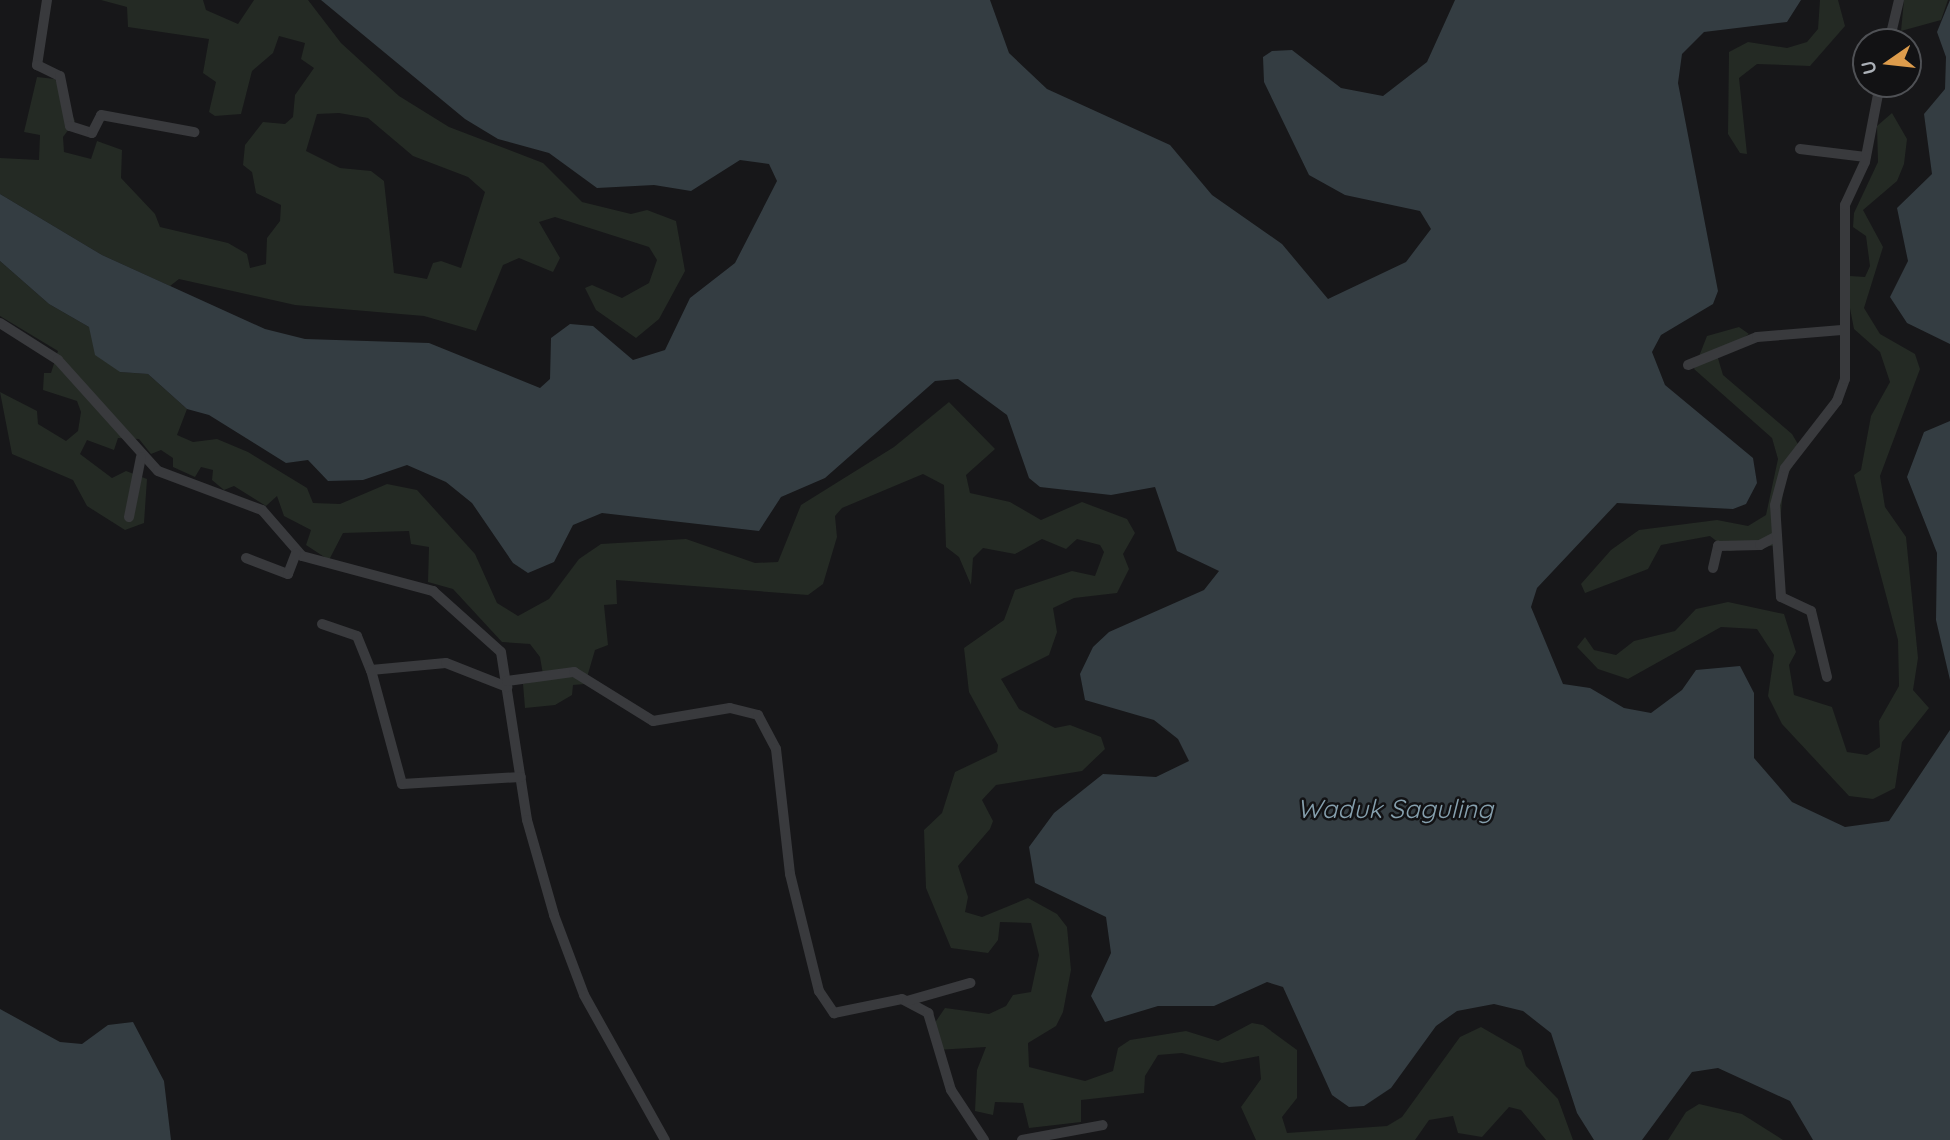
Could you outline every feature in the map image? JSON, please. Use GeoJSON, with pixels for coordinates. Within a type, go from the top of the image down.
{"type":"FeatureCollection","features":[{"type":"Feature","properties":{"kind":"street"},"geometry":{"type":"LineString","coordinates":[[47,0],[37,65],[60,76],[70,126],[92,133],[101,115],[194,132]]}},
{"type":"Feature","properties":{"kind":"street"},"geometry":{"type":"LineString","coordinates":[[1892,28],[1899,0]]}},
{"type":"Feature","properties":{"kind":"street"},"geometry":{"type":"LineString","coordinates":[[1827,677],[1811,611],[1780,597],[1774,505],[1785,468],[1837,401],[1845,379],[1842,330],[1844,205],[1866,157],[1877,98]]}},
{"type":"Feature","properties":{"kind":"street"},"geometry":{"type":"LineString","coordinates":[[1800,149],[1866,157]]}},
{"type":"Feature","properties":{"kind":"street"},"geometry":{"type":"LineString","coordinates":[[0,324],[58,360],[141,457],[164,474],[262,510],[296,553],[433,591],[501,652],[521,777],[554,915],[584,995],[665,1140]]}},
{"type":"Feature","properties":{"kind":"street"},"geometry":{"type":"LineString","coordinates":[[1688,365],[1723,356],[1757,337],[1842,330]]}},
{"type":"Feature","properties":{"kind":"street"},"geometry":{"type":"LineString","coordinates":[[129,517],[141,457]]}},
{"type":"Feature","properties":{"kind":"street"},"geometry":{"type":"LineString","coordinates":[[1713,568],[1718,546],[1759,545],[1777,536]]}},
{"type":"Feature","properties":{"kind":"street"},"geometry":{"type":"LineString","coordinates":[[246,558],[288,574],[296,553]]}},
{"type":"Feature","properties":{"kind":"street"},"geometry":{"type":"LineString","coordinates":[[322,624],[357,636],[371,670],[402,784],[521,777]]}},
{"type":"Feature","properties":{"kind":"street"},"geometry":{"type":"LineString","coordinates":[[371,670],[446,663],[507,684],[574,672],[653,721],[730,708],[758,715],[776,750],[790,874],[819,991],[834,1013],[907,1001],[970,983]]}},
{"type":"Feature","properties":{"kind":"street"},"geometry":{"type":"LineString","coordinates":[[907,1001],[934,1020],[945,1074],[984,1140]]}},
{"type":"Feature","properties":{"kind":"street"},"geometry":{"type":"LineString","coordinates":[[1022,1140],[1103,1125]]}},
{"type":"Feature","properties":{"kind":"shaded area"},"geometry":{"type":"Polygon","coordinates":[[[101,0],[203,0],[206,10],[238,24],[254,0],[308,0],[341,43],[399,96],[449,127],[543,163],[582,202],[631,214],[647,210],[676,221],[685,271],[659,319],[636,338],[596,310],[585,288],[592,285],[622,298],[649,283],[657,260],[649,247],[555,217],[539,222],[560,258],[553,272],[519,258],[503,265],[476,331],[424,316],[295,305],[179,279],[170,286],[102,255],[0,194],[0,158],[39,160],[40,135],[24,132],[37,77],[55,79],[75,121],[63,137],[64,152],[91,159],[97,141],[122,150],[121,178],[155,214],[160,227],[228,243],[247,254],[250,268],[266,264],[267,238],[280,221],[281,205],[256,193],[252,172],[243,165],[245,145],[263,122],[285,124],[293,117],[295,95],[314,68],[301,59],[305,43],[279,36],[273,53],[252,71],[241,114],[215,116],[209,112],[216,82],[203,73],[209,39],[128,27],[127,7],[101,0]],[[339,113],[317,114],[306,151],[340,168],[371,171],[384,181],[394,273],[427,279],[433,263],[441,261],[461,268],[485,192],[468,177],[413,156],[368,118],[339,113]]]}},
{"type":"Feature","properties":{"kind":"shaded area"},"geometry":{"type":"Polygon","coordinates":[[[1820,0],[1838,0],[1845,26],[1810,66],[1757,64],[1739,78],[1747,154],[1740,153],[1728,134],[1729,52],[1748,42],[1787,48],[1807,42],[1818,29],[1820,0]]]}},
{"type":"Feature","properties":{"kind":"shaded area"},"geometry":{"type":"Polygon","coordinates":[[[1904,0],[1948,0],[1941,20],[1901,28],[1904,0]]]}},
{"type":"Feature","properties":{"kind":"shaded area"},"geometry":{"type":"Polygon","coordinates":[[[1892,113],[1907,139],[1904,164],[1897,181],[1863,210],[1883,247],[1864,308],[1880,334],[1915,354],[1920,369],[1880,476],[1885,507],[1906,537],[1918,658],[1913,690],[1929,708],[1902,742],[1895,788],[1873,799],[1849,796],[1782,724],[1768,696],[1774,655],[1757,629],[1721,627],[1628,679],[1598,669],[1577,647],[1585,637],[1594,650],[1616,655],[1634,641],[1675,631],[1696,609],[1728,602],[1784,614],[1796,652],[1789,665],[1794,695],[1832,707],[1847,752],[1867,755],[1880,747],[1879,721],[1899,686],[1898,640],[1854,475],[1861,470],[1871,416],[1890,382],[1880,352],[1854,329],[1848,298],[1850,276],[1865,277],[1870,266],[1866,236],[1853,227],[1854,213],[1878,162],[1877,126],[1892,113]]]}},
{"type":"Feature","properties":{"kind":"shaded area"},"geometry":{"type":"Polygon","coordinates":[[[0,261],[49,304],[89,327],[120,372],[148,374],[187,409],[177,435],[193,442],[217,439],[248,452],[307,488],[313,503],[340,504],[387,484],[417,490],[475,554],[497,603],[518,616],[549,599],[579,559],[601,544],[686,539],[755,563],[778,562],[801,505],[894,447],[949,402],[995,449],[966,475],[970,493],[1010,502],[1041,520],[1082,502],[1127,519],[1135,533],[1123,554],[1129,569],[1117,593],[1074,598],[1053,608],[1057,632],[1049,655],[1001,679],[1019,709],[1055,728],[1070,725],[1101,737],[1105,749],[1082,771],[996,785],[982,800],[993,821],[990,829],[958,866],[968,897],[965,912],[982,917],[1028,898],[1057,914],[1067,927],[1071,970],[1063,1012],[1056,1026],[1028,1043],[1029,1067],[1085,1081],[1113,1071],[1118,1048],[1130,1040],[1186,1031],[1218,1041],[1252,1023],[1263,1025],[1297,1050],[1297,1098],[1282,1117],[1287,1133],[1387,1126],[1402,1117],[1460,1037],[1481,1027],[1521,1050],[1526,1066],[1558,1099],[1573,1140],[1546,1140],[1521,1110],[1509,1107],[1482,1137],[1458,1133],[1453,1116],[1429,1120],[1415,1140],[1256,1140],[1241,1107],[1261,1079],[1259,1056],[1222,1063],[1182,1053],[1158,1055],[1145,1076],[1144,1093],[1081,1100],[1081,1122],[1029,1128],[1023,1103],[995,1102],[993,1115],[975,1111],[977,1070],[986,1047],[936,1050],[932,1027],[945,1008],[989,1014],[1006,1006],[1013,995],[1031,992],[1039,955],[1031,923],[1000,922],[998,940],[988,953],[951,948],[926,888],[924,830],[942,813],[955,772],[997,752],[998,745],[969,692],[964,648],[1004,620],[1015,590],[1072,571],[1095,576],[1104,552],[1100,545],[1077,539],[1066,549],[1042,539],[1015,554],[983,548],[973,558],[971,585],[959,557],[946,547],[944,485],[923,474],[842,508],[835,516],[837,537],[823,584],[808,595],[616,580],[617,604],[604,605],[608,645],[595,650],[585,684],[573,685],[572,695],[555,705],[525,708],[523,684],[544,680],[540,657],[530,644],[502,642],[453,589],[428,582],[429,547],[411,544],[409,531],[343,533],[329,560],[306,545],[311,530],[284,516],[277,496],[266,506],[234,486],[224,490],[212,480],[213,470],[201,467],[195,477],[173,467],[173,458],[161,450],[151,454],[139,439],[118,438],[114,450],[87,440],[80,454],[112,478],[126,471],[147,479],[144,523],[125,530],[87,506],[73,480],[12,454],[0,392],[37,411],[38,424],[66,441],[78,431],[81,412],[77,401],[43,390],[44,373],[51,373],[58,351],[0,316],[0,261]]]}},
{"type":"Feature","properties":{"kind":"shaded area"},"geometry":{"type":"Polygon","coordinates":[[[1739,327],[1749,334],[1717,355],[1723,375],[1792,434],[1802,451],[1784,480],[1778,545],[1729,551],[1710,536],[1661,545],[1648,569],[1585,593],[1581,584],[1611,550],[1639,530],[1717,520],[1748,526],[1766,515],[1778,459],[1772,438],[1694,369],[1707,336],[1739,327]]]}},
{"type":"Feature","properties":{"kind":"shaded area"},"geometry":{"type":"Polygon","coordinates":[[[1699,1104],[1742,1114],[1783,1140],[1668,1140],[1686,1112],[1699,1104]]]}},
{"type":"Feature","properties":{"kind":"water","name":"Waduk Saguling"},"geometry":{"type":"Polygon","coordinates":[[[321,0],[990,0],[1009,53],[1047,89],[1170,145],[1212,195],[1282,244],[1328,299],[1406,262],[1431,229],[1420,211],[1345,195],[1309,175],[1264,82],[1263,57],[1272,51],[1292,50],[1341,88],[1383,96],[1427,62],[1455,0],[1801,0],[1787,22],[1704,32],[1682,54],[1678,83],[1718,291],[1713,304],[1661,335],[1652,352],[1665,385],[1753,458],[1757,483],[1746,504],[1733,509],[1617,503],[1537,588],[1531,607],[1563,684],[1590,688],[1624,708],[1651,713],[1682,690],[1696,670],[1740,666],[1754,693],[1754,758],[1792,802],[1845,827],[1889,821],[1950,730],[1950,1140],[1813,1140],[1790,1101],[1718,1068],[1692,1072],[1642,1140],[1594,1140],[1577,1113],[1551,1033],[1523,1011],[1494,1004],[1457,1011],[1436,1026],[1391,1088],[1364,1106],[1349,1107],[1332,1095],[1283,987],[1267,982],[1214,1006],[1158,1006],[1105,1022],[1091,996],[1111,953],[1106,917],[1035,883],[1029,847],[1054,813],[1103,774],[1156,777],[1189,761],[1178,739],[1154,720],[1085,700],[1080,674],[1093,647],[1109,632],[1204,590],[1219,571],[1177,551],[1155,487],[1111,495],[1040,487],[1029,478],[1007,415],[958,379],[935,381],[825,478],[781,497],[759,531],[602,513],[573,525],[554,562],[528,573],[513,563],[472,503],[446,482],[407,465],[363,480],[328,481],[308,460],[286,463],[209,415],[187,409],[148,374],[120,372],[95,355],[89,327],[49,304],[0,261],[0,194],[102,255],[265,329],[305,339],[429,343],[540,388],[550,379],[551,338],[570,324],[593,326],[633,360],[665,350],[690,298],[735,263],[777,181],[769,164],[740,160],[691,191],[654,185],[597,188],[549,153],[498,139],[465,119],[321,0]]]}},
{"type":"Feature","properties":{"kind":"water"},"geometry":{"type":"Polygon","coordinates":[[[1950,0],[1950,344],[1907,323],[1890,297],[1908,261],[1897,208],[1932,174],[1924,114],[1945,89],[1946,57],[1937,32],[1950,0]]]}},
{"type":"Feature","properties":{"kind":"water"},"geometry":{"type":"Polygon","coordinates":[[[1950,421],[1950,680],[1936,620],[1937,553],[1907,477],[1924,432],[1950,421]]]}},
{"type":"Feature","properties":{"kind":"water"},"geometry":{"type":"Polygon","coordinates":[[[0,1009],[60,1042],[82,1044],[108,1025],[133,1022],[164,1081],[171,1140],[0,1140],[0,1009]]]}}]}
